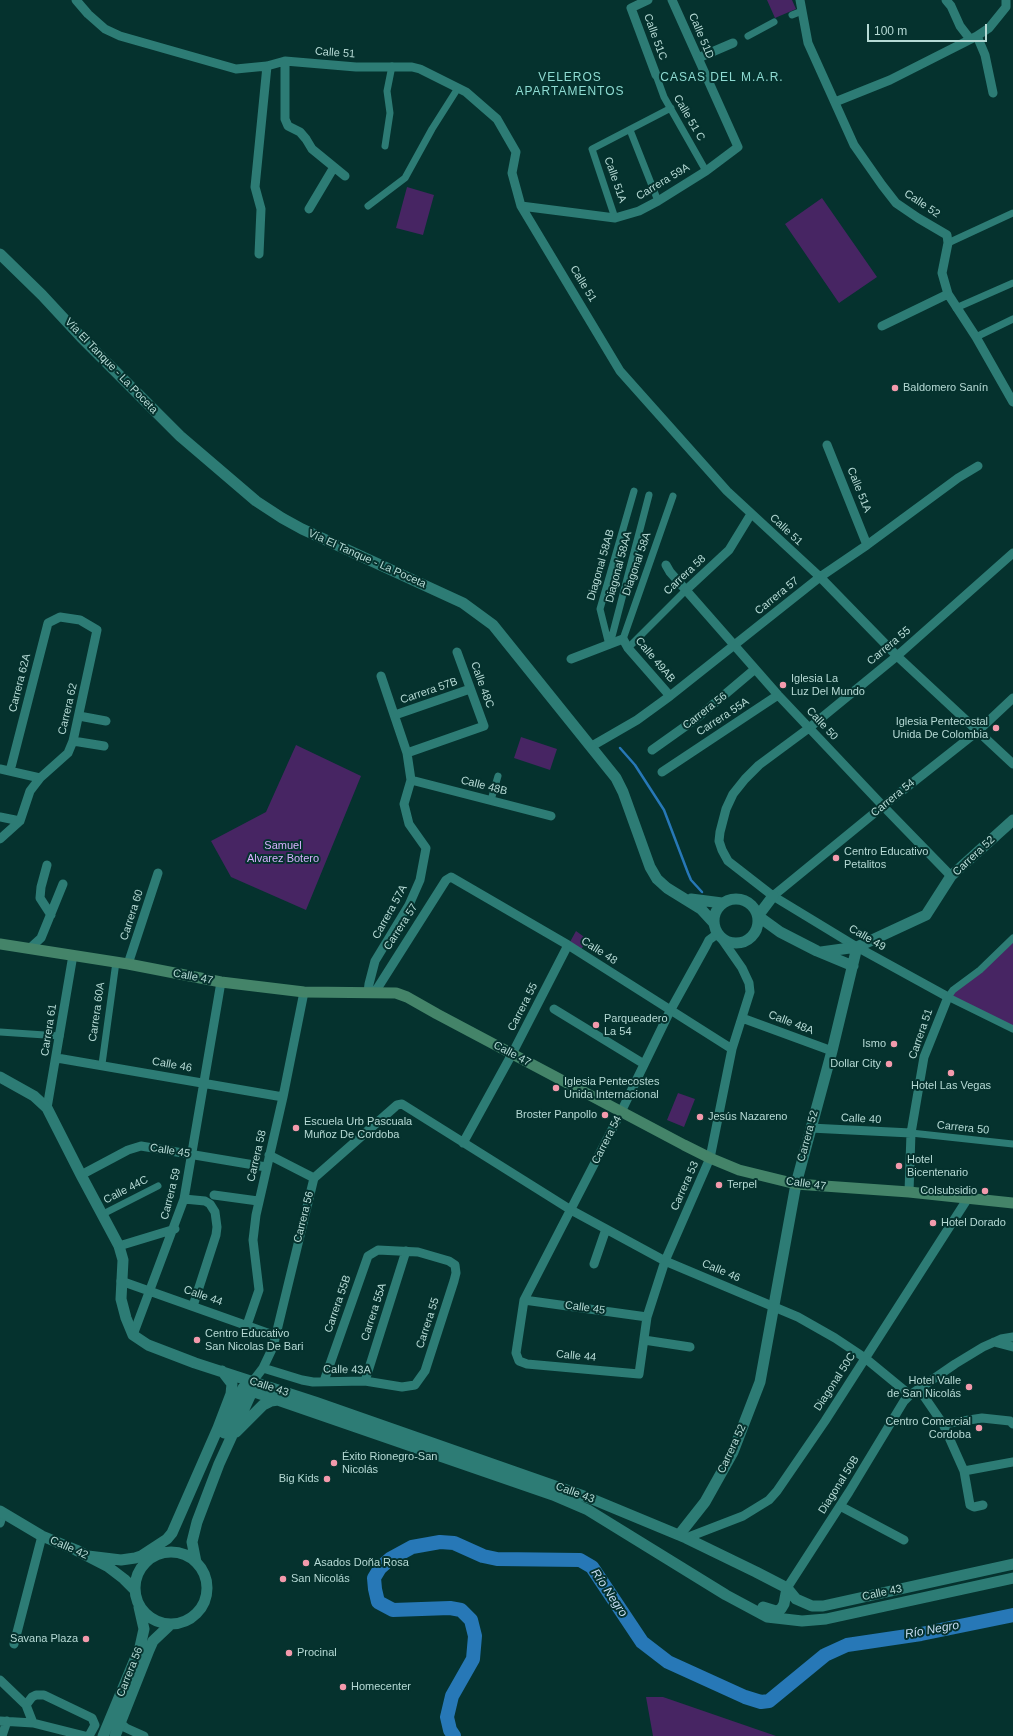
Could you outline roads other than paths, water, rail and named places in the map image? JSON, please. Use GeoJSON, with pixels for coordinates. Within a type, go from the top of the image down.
{"type":"FeatureCollection","features":[{"type":"Feature","properties":{"kind":"main road","name":"Calle 47"},"geometry":{"type":"LineString","coordinates":[[0,944],[128,964],[221,982],[304,992],[374,990],[396,993],[407,997],[710,1158],[739,1170],[796,1184],[909,1192],[1013,1203]]}},
{"type":"Feature","properties":{"kind":"street","name":"Calle 51"},"geometry":{"type":"LineString","coordinates":[[76,0],[88,14],[105,29],[120,36],[236,69],[267,66],[285,61],[356,67],[392,66],[420,69],[466,92],[497,119],[516,152],[512,173],[521,206],[620,370],[727,491],[820,577],[897,656],[1013,764]]}},
{"type":"Feature","properties":{"kind":"street","name":"Calle 51C"},"geometry":{"type":"LineString","coordinates":[[648,0],[631,8],[656,75]]}},
{"type":"Feature","properties":{"kind":"street","name":"Calle 51D"},"geometry":{"type":"LineString","coordinates":[[672,0],[738,147]]}},
{"type":"Feature","properties":{"kind":"street","name":"Calle 52"},"geometry":{"type":"LineString","coordinates":[[800,0],[808,43],[854,145],[896,203],[947,235],[948,243]]}},
{"type":"Feature","properties":{"kind":"street"},"geometry":{"type":"LineString","coordinates":[[946,0],[951,6],[960,26],[974,37],[985,55],[993,93]]}},
{"type":"Feature","properties":{"kind":"street"},"geometry":{"type":"LineString","coordinates":[[835,102],[890,80],[974,37],[989,28],[1006,7],[1006,0]]}},
{"type":"Feature","properties":{"kind":"street"},"geometry":{"type":"LineString","coordinates":[[792,15],[802,11]]}},
{"type":"Feature","properties":{"kind":"street"},"geometry":{"type":"LineString","coordinates":[[751,34],[771,24]]}},
{"type":"Feature","properties":{"kind":"street"},"geometry":{"type":"LineString","coordinates":[[698,58],[735,42]]}},
{"type":"Feature","properties":{"kind":"street"},"geometry":{"type":"LineString","coordinates":[[285,61],[285,119],[288,126],[300,132],[306,138],[312,149],[345,176]]}},
{"type":"Feature","properties":{"kind":"street"},"geometry":{"type":"LineString","coordinates":[[259,254],[261,209],[255,187],[267,66]]}},
{"type":"Feature","properties":{"kind":"street"},"geometry":{"type":"LineString","coordinates":[[385,146],[390,113],[387,91],[392,66]]}},
{"type":"Feature","properties":{"kind":"street","name":"Calle 51 C"},"geometry":{"type":"LineString","coordinates":[[656,75],[664,97],[706,171]]}},
{"type":"Feature","properties":{"kind":"street"},"geometry":{"type":"LineString","coordinates":[[368,206],[405,178],[432,129],[458,88]]}},
{"type":"Feature","properties":{"kind":"street"},"geometry":{"type":"LineString","coordinates":[[658,201],[630,130],[671,108]]}},
{"type":"Feature","properties":{"kind":"street","name":"Calle 51A"},"geometry":{"type":"LineString","coordinates":[[616,218],[592,149],[630,130]]}},
{"type":"Feature","properties":{"kind":"street","name":"Carrera 59A"},"geometry":{"type":"LineString","coordinates":[[521,206],[616,218],[639,211],[658,201],[706,171],[738,147]]}},
{"type":"Feature","properties":{"kind":"street"},"geometry":{"type":"LineString","coordinates":[[309,209],[334,167]]}},
{"type":"Feature","properties":{"kind":"street"},"geometry":{"type":"LineString","coordinates":[[1013,213],[948,243],[942,272],[948,294],[976,337],[1013,402]]}},
{"type":"Feature","properties":{"kind":"street","name":"Vía El Tanque - La Poceta"},"geometry":{"type":"LineString","coordinates":[[0,254],[180,436],[256,501],[282,518],[449,596],[480,614],[502,634],[610,769],[620,786],[650,867],[657,879],[667,888],[702,909],[713,922]]}},
{"type":"Feature","properties":{"kind":"street"},"geometry":{"type":"LineString","coordinates":[[956,308],[1013,283]]}},
{"type":"Feature","properties":{"kind":"street"},"geometry":{"type":"LineString","coordinates":[[882,326],[948,294]]}},
{"type":"Feature","properties":{"kind":"street"},"geometry":{"type":"LineString","coordinates":[[976,337],[1013,319]]}},
{"type":"Feature","properties":{"kind":"street","name":"Calle 51A"},"geometry":{"type":"LineString","coordinates":[[828,445],[867,545]]}},
{"type":"Feature","properties":{"kind":"street","name":"Carrera 57"},"geometry":{"type":"LineString","coordinates":[[592,746],[637,720],[735,646],[820,577],[867,545],[958,478],[978,466]]}},
{"type":"Feature","properties":{"kind":"street","name":"Diagonal 58AB"},"geometry":{"type":"LineString","coordinates":[[609,645],[600,609],[634,491]]}},
{"type":"Feature","properties":{"kind":"street","name":"Diagonal 58AA"},"geometry":{"type":"LineString","coordinates":[[609,645],[649,495]]}},
{"type":"Feature","properties":{"kind":"street","name":"Diagonal 58A"},"geometry":{"type":"LineString","coordinates":[[623,639],[672,496]]}},
{"type":"Feature","properties":{"kind":"street","name":"Carrera 58"},"geometry":{"type":"LineString","coordinates":[[628,648],[686,590],[729,550],[751,514]]}},
{"type":"Feature","properties":{"kind":"street","name":"Carrera 55"},"geometry":{"type":"LineString","coordinates":[[722,850],[719,840],[726,809],[733,794],[745,779],[759,765],[809,728],[897,656],[1013,553]]}},
{"type":"Feature","properties":{"kind":"street","name":"Calle 50"},"geometry":{"type":"LineString","coordinates":[[666,565],[778,695],[883,806],[952,876]]}},
{"type":"Feature","properties":{"kind":"street","name":"Carrera 62"},"geometry":{"type":"LineString","coordinates":[[0,840],[20,821],[30,791],[40,778],[68,753],[73,741],[79,716],[97,630],[80,620],[60,617],[48,623]]}},
{"type":"Feature","properties":{"kind":"street","name":"Carrera 62A"},"geometry":{"type":"LineString","coordinates":[[10,771],[48,623]]}},
{"type":"Feature","properties":{"kind":"street"},"geometry":{"type":"LineString","coordinates":[[571,659],[623,639]]}},
{"type":"Feature","properties":{"kind":"street","name":"Calle 49AB"},"geometry":{"type":"LineString","coordinates":[[623,639],[628,648],[670,696]]}},
{"type":"Feature","properties":{"kind":"street","name":"Calle 48C"},"geometry":{"type":"LineString","coordinates":[[407,753],[484,726],[457,652]]}},
{"type":"Feature","properties":{"kind":"street","name":"Carrera 56"},"geometry":{"type":"LineString","coordinates":[[652,750],[698,718],[755,669]]}},
{"type":"Feature","properties":{"kind":"street"},"geometry":{"type":"LineString","coordinates":[[381,676],[407,753]]}},
{"type":"Feature","properties":{"kind":"street","name":"Carrera 57B"},"geometry":{"type":"LineString","coordinates":[[395,716],[470,690]]}},
{"type":"Feature","properties":{"kind":"street","name":"Carrera 55A"},"geometry":{"type":"LineString","coordinates":[[662,772],[778,695]]}},
{"type":"Feature","properties":{"kind":"street","name":"Carrera 54"},"geometry":{"type":"LineString","coordinates":[[755,911],[883,806],[978,731],[1013,698]]}},
{"type":"Feature","properties":{"kind":"street"},"geometry":{"type":"LineString","coordinates":[[79,716],[106,721]]}},
{"type":"Feature","properties":{"kind":"street"},"geometry":{"type":"LineString","coordinates":[[73,741],[104,746]]}},
{"type":"Feature","properties":{"kind":"street","name":"Carrera 57A"},"geometry":{"type":"LineString","coordinates":[[374,990],[371,977],[375,961],[410,905],[420,880],[426,848],[409,824],[404,804],[411,780],[407,753]]}},
{"type":"Feature","properties":{"kind":"street"},"geometry":{"type":"LineString","coordinates":[[0,769],[40,778]]}},
{"type":"Feature","properties":{"kind":"street"},"geometry":{"type":"LineString","coordinates":[[491,800],[498,776]]}},
{"type":"Feature","properties":{"kind":"street","name":"Calle 48B"},"geometry":{"type":"LineString","coordinates":[[411,780],[551,816]]}},
{"type":"Feature","properties":{"kind":"street"},"geometry":{"type":"LineString","coordinates":[[0,817],[20,821]]}},
{"type":"Feature","properties":{"kind":"street","name":"Carrera 52"},"geometry":{"type":"LineString","coordinates":[[683,1537],[705,1502],[733,1452],[760,1382],[796,1184],[832,1051],[857,947],[926,915],[952,876],[1013,820]]}},
{"type":"Feature","properties":{"kind":"street","name":"Calle 49"},"geometry":{"type":"LineString","coordinates":[[722,850],[728,861],[736,869],[773,896],[857,947],[948,997],[1013,1029]]}},
{"type":"Feature","properties":{"kind":"street"},"geometry":{"type":"LineString","coordinates":[[47,864],[41,887],[40,898],[51,915]]}},
{"type":"Feature","properties":{"kind":"street","name":"Carrera 60"},"geometry":{"type":"LineString","coordinates":[[128,964],[158,873]]}},
{"type":"Feature","properties":{"kind":"street","name":"Carrera 57"},"geometry":{"type":"LineString","coordinates":[[374,990],[446,880],[450,877]]}},
{"type":"Feature","properties":{"kind":"street","name":"Calle 48"},"geometry":{"type":"LineString","coordinates":[[450,877],[568,945],[732,1048]]}},
{"type":"Feature","properties":{"kind":"street"},"geometry":{"type":"LineString","coordinates":[[29,949],[41,938],[63,884]]}},
{"type":"Feature","properties":{"kind":"street","name":"Vía El Tanque - La Poceta"},"geometry":{"type":"LineString","coordinates":[[684,898],[722,903]]}},
{"type":"Feature","properties":{"kind":"street"},"geometry":{"type":"LineString","coordinates":[[780,932],[766,930],[755,932],[741,943],[729,942],[718,935],[713,922],[715,911],[722,903],[732,899],[744,900],[780,932],[852,966]]}},
{"type":"Feature","properties":{"kind":"street"},"geometry":{"type":"LineString","coordinates":[[755,911],[758,922],[755,932]]}},
{"type":"Feature","properties":{"kind":"street","name":"Carrera 54"},"geometry":{"type":"LineString","coordinates":[[516,1353],[524,1300],[622,1112],[670,1010],[709,940],[718,935]]}},
{"type":"Feature","properties":{"kind":"street","name":"Carrera 53"},"geometry":{"type":"LineString","coordinates":[[639,1374],[647,1317],[665,1261],[710,1158],[732,1048],[747,1006],[750,992],[749,983],[742,968],[718,935]]}},
{"type":"Feature","properties":{"kind":"street"},"geometry":{"type":"LineString","coordinates":[[41,938],[42,951]]}},
{"type":"Feature","properties":{"kind":"street","name":"Carrera 51"},"geometry":{"type":"LineString","coordinates":[[909,1192],[911,1133],[924,1057],[948,997],[953,990],[980,970],[1013,938]]}},
{"type":"Feature","properties":{"kind":"street","name":"Carrera 55"},"geometry":{"type":"LineString","coordinates":[[464,1143],[568,945]]}},
{"type":"Feature","properties":{"kind":"street"},"geometry":{"type":"LineString","coordinates":[[821,952],[857,947]]}},
{"type":"Feature","properties":{"kind":"street","name":"Carrera 61"},"geometry":{"type":"LineString","coordinates":[[47,1108],[57,1058],[73,955]]}},
{"type":"Feature","properties":{"kind":"street","name":"Carrera 60A"},"geometry":{"type":"LineString","coordinates":[[102,1064],[116,962]]}},
{"type":"Feature","properties":{"kind":"street","name":"Carrera 59"},"geometry":{"type":"LineString","coordinates":[[133,1335],[175,1228],[184,1199],[193,1155],[221,982]]}},
{"type":"Feature","properties":{"kind":"street","name":"Carrera 58"},"geometry":{"type":"LineString","coordinates":[[247,1325],[259,1290],[252,1240],[258,1201],[283,1097],[304,992]]}},
{"type":"Feature","properties":{"kind":"street"},"geometry":{"type":"LineString","coordinates":[[554,1009],[644,1064]]}},
{"type":"Feature","properties":{"kind":"street","name":"Calle 48A"},"geometry":{"type":"LineString","coordinates":[[742,1018],[832,1051]]}},
{"type":"Feature","properties":{"kind":"street"},"geometry":{"type":"LineString","coordinates":[[0,1032],[60,1036]]}},
{"type":"Feature","properties":{"kind":"street","name":"Calle 46"},"geometry":{"type":"LineString","coordinates":[[57,1058],[102,1064],[283,1097]]}},
{"type":"Feature","properties":{"kind":"street"},"geometry":{"type":"LineString","coordinates":[[0,1077],[34,1096],[47,1108],[81,1175],[103,1214],[119,1246],[123,1260],[121,1281],[122,1304],[133,1335]]}},
{"type":"Feature","properties":{"kind":"street","name":"Carrera 56"},"geometry":{"type":"LineString","coordinates":[[162,1553],[182,1529],[249,1387],[263,1368],[273,1347],[314,1178],[397,1105],[402,1104],[417,1112]]}},
{"type":"Feature","properties":{"kind":"street","name":"Calle 46"},"geometry":{"type":"LineString","coordinates":[[417,1112],[571,1210],[665,1261],[774,1306],[798,1317],[835,1338],[865,1358],[910,1395]]}},
{"type":"Feature","properties":{"kind":"street","name":"Calle 40"},"geometry":{"type":"LineString","coordinates":[[810,1128],[911,1133]]}},
{"type":"Feature","properties":{"kind":"street","name":"Carrera 50"},"geometry":{"type":"LineString","coordinates":[[911,1133],[1013,1144]]}},
{"type":"Feature","properties":{"kind":"street","name":"Calle 45"},"geometry":{"type":"LineString","coordinates":[[81,1175],[133,1147],[141,1146],[266,1167]]}},
{"type":"Feature","properties":{"kind":"street"},"geometry":{"type":"LineString","coordinates":[[269,1155],[314,1178]]}},
{"type":"Feature","properties":{"kind":"street","name":"Calle 44C"},"geometry":{"type":"LineString","coordinates":[[103,1214],[158,1186]]}},
{"type":"Feature","properties":{"kind":"street"},"geometry":{"type":"LineString","coordinates":[[214,1195],[258,1201]]}},
{"type":"Feature","properties":{"kind":"street","name":"Diagonal 50C"},"geometry":{"type":"LineString","coordinates":[[683,1537],[742,1516],[769,1500],[792,1470],[968,1198]]}},
{"type":"Feature","properties":{"kind":"street"},"geometry":{"type":"LineString","coordinates":[[184,1199],[205,1201],[210,1204],[215,1212],[218,1227],[193,1306]]}},
{"type":"Feature","properties":{"kind":"street"},"geometry":{"type":"LineString","coordinates":[[119,1246],[175,1228]]}},
{"type":"Feature","properties":{"kind":"street"},"geometry":{"type":"LineString","coordinates":[[594,1264],[606,1229]]}},
{"type":"Feature","properties":{"kind":"street","name":"Carrera 55B"},"geometry":{"type":"LineString","coordinates":[[324,1381],[368,1256],[378,1250],[406,1251]]}},
{"type":"Feature","properties":{"kind":"street","name":"Carrera 55"},"geometry":{"type":"LineString","coordinates":[[406,1251],[418,1252],[449,1261],[455,1265],[456,1273],[454,1281],[425,1371]]}},
{"type":"Feature","properties":{"kind":"street","name":"Carrera 55A"},"geometry":{"type":"LineString","coordinates":[[365,1381],[406,1251]]}},
{"type":"Feature","properties":{"kind":"street","name":"Calle 44"},"geometry":{"type":"LineString","coordinates":[[121,1281],[151,1290],[276,1336]]}},
{"type":"Feature","properties":{"kind":"street","name":"Calle 45"},"geometry":{"type":"LineString","coordinates":[[524,1300],[647,1317]]}},
{"type":"Feature","properties":{"kind":"street","name":"Calle 43"},"geometry":{"type":"LineString","coordinates":[[133,1335],[148,1345],[166,1353],[222,1371],[249,1387],[282,1401],[552,1495],[588,1510],[690,1574],[767,1617],[802,1621],[826,1619],[1013,1578]]}},
{"type":"Feature","properties":{"kind":"street"},"geometry":{"type":"LineString","coordinates":[[910,1395],[955,1364],[992,1342],[1013,1337]]}},
{"type":"Feature","properties":{"kind":"street"},"geometry":{"type":"LineString","coordinates":[[644,1340],[690,1347]]}},
{"type":"Feature","properties":{"kind":"street"},"geometry":{"type":"LineString","coordinates":[[992,1342],[1013,1347]]}},
{"type":"Feature","properties":{"kind":"street","name":"Calle 44"},"geometry":{"type":"LineString","coordinates":[[516,1353],[519,1361],[527,1364],[639,1374]]}},
{"type":"Feature","properties":{"kind":"street","name":"Calle 43A"},"geometry":{"type":"LineString","coordinates":[[263,1368],[302,1380],[365,1381],[408,1387],[415,1385],[425,1371]]}},
{"type":"Feature","properties":{"kind":"street"},"geometry":{"type":"LineString","coordinates":[[88,1556],[121,1560],[135,1558],[141,1556],[166,1539],[172,1532],[215,1435],[231,1394],[232,1384],[222,1371]]}},
{"type":"Feature","properties":{"kind":"street","name":"Carrera 56"},"geometry":{"type":"LineString","coordinates":[[196,1562],[192,1542],[194,1531],[249,1387]]}},
{"type":"Feature","properties":{"kind":"street","name":"Calle 43"},"geometry":{"type":"LineString","coordinates":[[249,1387],[592,1499],[683,1537],[787,1588],[802,1603],[812,1606],[823,1606],[1013,1564]]}},
{"type":"Feature","properties":{"kind":"street"},"geometry":{"type":"LineString","coordinates":[[919,1389],[943,1424],[964,1471],[970,1505],[974,1507],[983,1505]]}},
{"type":"Feature","properties":{"kind":"street","name":"Diagonal 50B"},"geometry":{"type":"LineString","coordinates":[[787,1588],[840,1506],[904,1401],[910,1395]]}},
{"type":"Feature","properties":{"kind":"street"},"geometry":{"type":"LineString","coordinates":[[231,1437],[263,1405],[271,1401],[282,1401]]}},
{"type":"Feature","properties":{"kind":"street"},"geometry":{"type":"LineString","coordinates":[[943,1424],[982,1418],[1010,1421],[1013,1424]]}},
{"type":"Feature","properties":{"kind":"street"},"geometry":{"type":"LineString","coordinates":[[964,1471],[1013,1462]]}},
{"type":"Feature","properties":{"kind":"street"},"geometry":{"type":"LineString","coordinates":[[840,1506],[904,1540]]}},
{"type":"Feature","properties":{"kind":"street","name":"Calle 42"},"geometry":{"type":"LineString","coordinates":[[1,1516],[88,1556],[116,1572],[135,1590]]}},
{"type":"Feature","properties":{"kind":"street"},"geometry":{"type":"LineString","coordinates":[[630,1536],[628,1524],[631,1520],[659,1531],[666,1530]]}},
{"type":"Feature","properties":{"kind":"street"},"geometry":{"type":"LineString","coordinates":[[14,1644],[42,1536]]}},
{"type":"Feature","properties":{"kind":"street"},"geometry":{"type":"LineString","coordinates":[[171,1552],[180,1553],[196,1562],[203,1571],[207,1582],[207,1594],[203,1605],[196,1614],[186,1621],[171,1624],[154,1620],[145,1614],[139,1605],[135,1590],[137,1575],[141,1568],[153,1557],[162,1553],[171,1552]]}},
{"type":"Feature","properties":{"kind":"street"},"geometry":{"type":"LineString","coordinates":[[690,1574],[700,1575],[768,1610],[776,1611],[780,1609],[784,1604],[787,1588]]}},
{"type":"Feature","properties":{"kind":"street","name":"Carrera 56"},"geometry":{"type":"LineString","coordinates":[[103,1736],[143,1637],[143,1622],[139,1605]]}},
{"type":"Feature","properties":{"kind":"street","name":"Carrera 56"},"geometry":{"type":"LineString","coordinates":[[116,1736],[149,1650],[158,1636],[171,1624]]}},
{"type":"Feature","properties":{"kind":"street"},"geometry":{"type":"LineString","coordinates":[[0,1680],[26,1705],[33,1724]]}},
{"type":"Feature","properties":{"kind":"street"},"geometry":{"type":"LineString","coordinates":[[26,1705],[32,1697],[36,1695],[44,1695],[92,1718],[95,1725],[89,1736]]}},
{"type":"Feature","properties":{"kind":"street"},"geometry":{"type":"LineString","coordinates":[[2,1736],[4,1721],[33,1724],[57,1732],[85,1736]]}},
{"type":"Feature","properties":{"kind":"street"},"geometry":{"type":"LineString","coordinates":[[120,1723],[126,1728],[144,1736]]}},
{"type":"Feature","properties":{"kind":"waterway"},"geometry":{"type":"LineString","coordinates":[[620,748],[635,765],[664,810],[691,880],[702,892]]}},
{"type":"Feature","properties":{"kind":"waterway","name":"Río Negro"},"geometry":{"type":"LineString","coordinates":[[454,1736],[450,1730],[447,1717],[452,1696],[473,1659],[475,1636],[471,1620],[461,1610],[450,1608],[393,1610],[378,1602],[375,1589],[374,1578],[380,1568],[390,1559],[412,1547],[440,1542],[454,1543],[483,1556],[497,1559],[580,1560],[592,1567],[642,1642],[668,1662],[745,1697],[761,1702],[769,1701],[825,1655],[847,1645],[921,1634],[1013,1615]]}},
{"type":"Feature","properties":{"kind":"place","name":"Baldomero Sanín"},"geometry":{"type":"Point","coordinates":[895,388]}},
{"type":"Feature","properties":{"kind":"place","name":"Iglesia La Luz Del Mundo"},"geometry":{"type":"Point","coordinates":[783,685]}},
{"type":"Feature","properties":{"kind":"place","name":"Iglesia Pentecostal Unida De Colombia"},"geometry":{"type":"Point","coordinates":[996,728]}},
{"type":"Feature","properties":{"kind":"place","name":"Centro Educativo Petalitos"},"geometry":{"type":"Point","coordinates":[836,858]}},
{"type":"Feature","properties":{"kind":"place","name":"Parqueadero La 54"},"geometry":{"type":"Point","coordinates":[596,1025]}},
{"type":"Feature","properties":{"kind":"place","name":"Ismo"},"geometry":{"type":"Point","coordinates":[894,1044]}},
{"type":"Feature","properties":{"kind":"place","name":"Dollar City"},"geometry":{"type":"Point","coordinates":[889,1064]}},
{"type":"Feature","properties":{"kind":"place","name":"Hotel Las Vegas"},"geometry":{"type":"Point","coordinates":[951,1073]}},
{"type":"Feature","properties":{"kind":"place","name":"Iglesia Pentecostes Unida Internacional"},"geometry":{"type":"Point","coordinates":[556,1088]}},
{"type":"Feature","properties":{"kind":"place","name":"Broster Panpollo"},"geometry":{"type":"Point","coordinates":[605,1115]}},
{"type":"Feature","properties":{"kind":"place","name":"Jesús Nazareno"},"geometry":{"type":"Point","coordinates":[700,1117]}},
{"type":"Feature","properties":{"kind":"place","name":"Escuela Urb Pascuala Muñoz De Cordoba"},"geometry":{"type":"Point","coordinates":[296,1128]}},
{"type":"Feature","properties":{"kind":"place","name":"Hotel Bicentenario"},"geometry":{"type":"Point","coordinates":[899,1166]}},
{"type":"Feature","properties":{"kind":"place","name":"Terpel"},"geometry":{"type":"Point","coordinates":[719,1185]}},
{"type":"Feature","properties":{"kind":"place","name":"Colsubsidio"},"geometry":{"type":"Point","coordinates":[985,1191]}},
{"type":"Feature","properties":{"kind":"place","name":"Hotel Dorado"},"geometry":{"type":"Point","coordinates":[933,1223]}},
{"type":"Feature","properties":{"kind":"place","name":"Centro Educativo San Nicolas De Bari"},"geometry":{"type":"Point","coordinates":[197,1340]}},
{"type":"Feature","properties":{"kind":"place","name":"Hotel Valle de San Nicolás"},"geometry":{"type":"Point","coordinates":[969,1387]}},
{"type":"Feature","properties":{"kind":"place","name":"Centro Comercial Cordoba"},"geometry":{"type":"Point","coordinates":[979,1428]}},
{"type":"Feature","properties":{"kind":"place","name":"Éxito Rionegro-San Nicolás"},"geometry":{"type":"Point","coordinates":[334,1463]}},
{"type":"Feature","properties":{"kind":"place","name":"Big Kids"},"geometry":{"type":"Point","coordinates":[327,1479]}},
{"type":"Feature","properties":{"kind":"place","name":"Asados Doña Rosa"},"geometry":{"type":"Point","coordinates":[306,1563]}},
{"type":"Feature","properties":{"kind":"place","name":"San Nicolás"},"geometry":{"type":"Point","coordinates":[283,1579]}},
{"type":"Feature","properties":{"kind":"place","name":"Savana Plaza"},"geometry":{"type":"Point","coordinates":[86,1639]}},
{"type":"Feature","properties":{"kind":"place","name":"Procinal"},"geometry":{"type":"Point","coordinates":[289,1653]}},
{"type":"Feature","properties":{"kind":"place","name":"Homecenter"},"geometry":{"type":"Point","coordinates":[343,1687]}},
{"type":"Feature","properties":{"kind":"district","name":"CASAS DEL M.A.R."},"geometry":{"type":"Point","coordinates":[722,78]}},
{"type":"Feature","properties":{"kind":"district","name":"VELEROS APARTAMENTOS"},"geometry":{"type":"Point","coordinates":[570,85]}},
{"type":"Feature","properties":{"kind":"park label","name":"Samuel Alvarez Botero"},"geometry":{"type":"Point","coordinates":[283,852]}}]}
